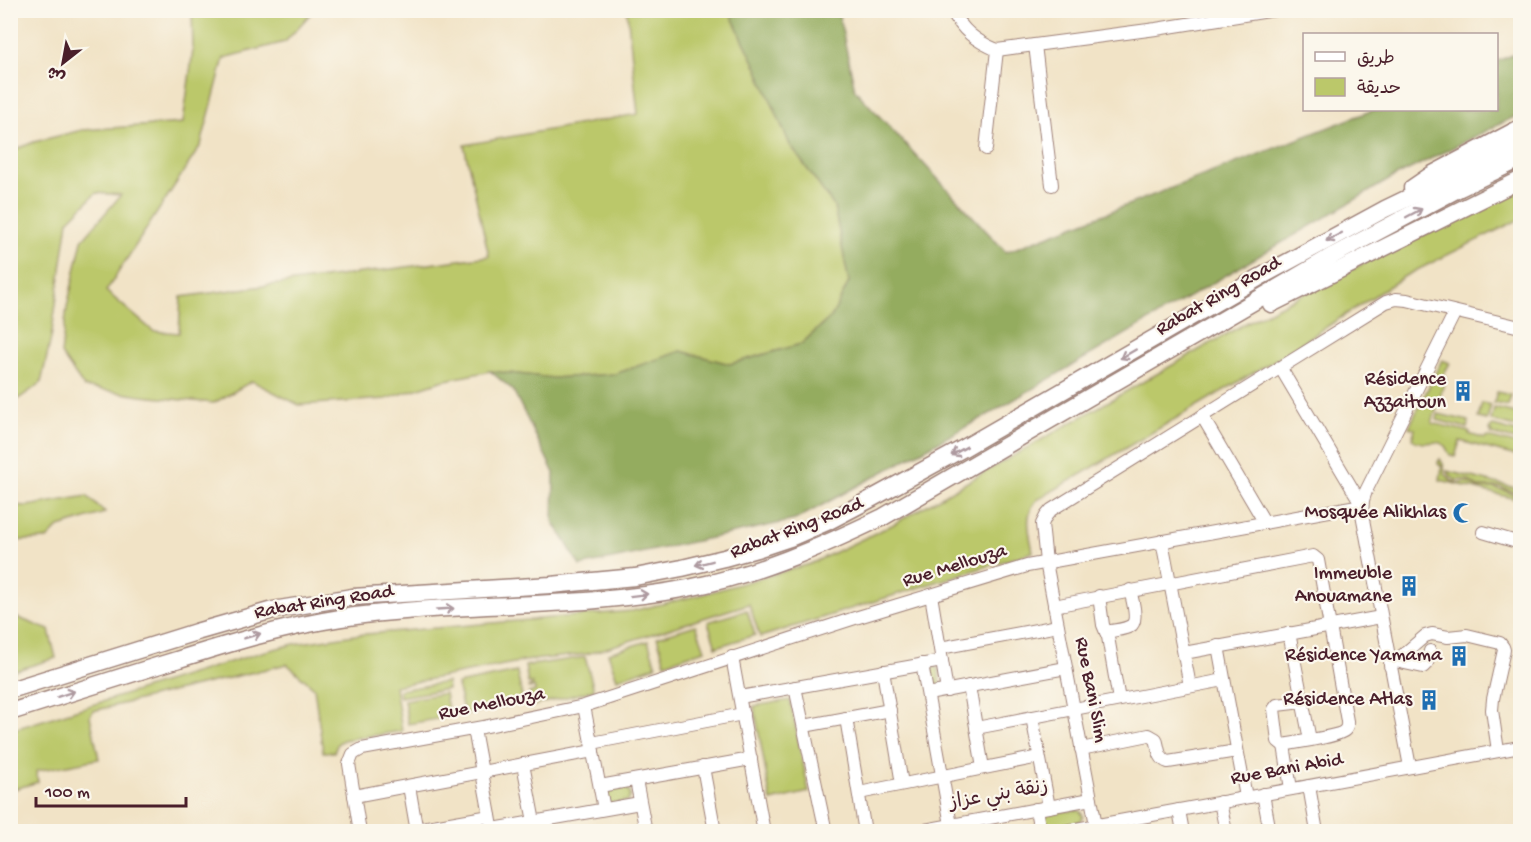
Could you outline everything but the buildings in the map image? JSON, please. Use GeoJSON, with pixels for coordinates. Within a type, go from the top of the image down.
{"type":"FeatureCollection","features":[{"type":"Feature","properties":{"kind":"highway"},"geometry":{"type":"LineString","coordinates":[[1385,209],[1431,175],[1521,128]]}},
{"type":"Feature","properties":{"kind":"highway","name":"Rabat Ring Road"},"geometry":{"type":"LineString","coordinates":[[10,690],[184,635],[273,610],[352,597],[551,585],[635,577],[724,558],[790,538],[910,478],[1260,277],[1385,209],[1521,144]]}},
{"type":"Feature","properties":{"kind":"highway","name":"Rabat Ring Road"},"geometry":{"type":"LineString","coordinates":[[10,712],[217,646],[300,625],[395,612],[639,596],[689,588],[772,565],[842,537],[883,517],[1334,255],[1460,188],[1521,159]]}},
{"type":"Feature","properties":{"kind":"highway"},"geometry":{"type":"LineString","coordinates":[[1162,355],[1200,341],[1314,281],[1521,180]]}},
{"type":"Feature","properties":{"kind":"street"},"geometry":{"type":"LineString","coordinates":[[952,10],[958,22],[979,42],[997,50],[1156,29],[1275,10]]}},
{"type":"Feature","properties":{"kind":"street"},"geometry":{"type":"LineString","coordinates":[[1035,45],[1052,185]]}},
{"type":"Feature","properties":{"kind":"street"},"geometry":{"type":"LineString","coordinates":[[986,148],[997,50]]}},
{"type":"Feature","properties":{"kind":"street"},"geometry":{"type":"LineString","coordinates":[[1046,562],[1042,524],[1048,513],[1381,304],[1391,300],[1407,300],[1521,327]]}},
{"type":"Feature","properties":{"kind":"street"},"geometry":{"type":"LineString","coordinates":[[1410,767],[1393,663],[1381,616],[1362,505],[1366,491],[1455,312]]}},
{"type":"Feature","properties":{"kind":"street"},"geometry":{"type":"LineString","coordinates":[[1280,367],[1362,505]]}},
{"type":"Feature","properties":{"kind":"street"},"geometry":{"type":"LineString","coordinates":[[1202,416],[1265,523]]}},
{"type":"Feature","properties":{"kind":"street","name":"Rue Mellouza"},"geometry":{"type":"LineString","coordinates":[[360,831],[349,764],[353,754],[362,749],[584,706],[732,657],[1027,566],[1362,505]]}},
{"type":"Feature","properties":{"kind":"street"},"geometry":{"type":"LineString","coordinates":[[1483,532],[1521,543]]}},
{"type":"Feature","properties":{"kind":"street"},"geometry":{"type":"LineString","coordinates":[[1161,541],[1190,686]]}},
{"type":"Feature","properties":{"kind":"street"},"geometry":{"type":"LineString","coordinates":[[1054,606],[1314,556],[1318,560],[1347,724],[1343,732],[1282,745],[1278,741],[1274,709],[1277,705],[1302,702]]}},
{"type":"Feature","properties":{"kind":"street","name":"Rue Bani Slim"},"geometry":{"type":"LineString","coordinates":[[1046,562],[1096,825]]}},
{"type":"Feature","properties":{"kind":"street"},"geometry":{"type":"LineString","coordinates":[[1107,632],[1133,624],[1135,616],[1130,590]]}},
{"type":"Feature","properties":{"kind":"street"},"geometry":{"type":"LineString","coordinates":[[931,595],[947,691]]}},
{"type":"Feature","properties":{"kind":"street"},"geometry":{"type":"LineString","coordinates":[[1099,596],[1119,700]]}},
{"type":"Feature","properties":{"kind":"street"},"geometry":{"type":"LineString","coordinates":[[1184,652],[1381,616]]}},
{"type":"Feature","properties":{"kind":"street"},"geometry":{"type":"LineString","coordinates":[[940,648],[1058,626]]}},
{"type":"Feature","properties":{"kind":"street"},"geometry":{"type":"LineString","coordinates":[[1289,633],[1310,740]]}},
{"type":"Feature","properties":{"kind":"street"},"geometry":{"type":"LineString","coordinates":[[1393,663],[1425,636],[1432,634],[1448,637],[1467,635],[1502,645],[1492,710],[1498,751]]}},
{"type":"Feature","properties":{"kind":"street"},"geometry":{"type":"LineString","coordinates":[[1218,646],[1246,797]]}},
{"type":"Feature","properties":{"kind":"street"},"geometry":{"type":"LineString","coordinates":[[1393,663],[1423,667],[1427,663],[1430,651]]}},
{"type":"Feature","properties":{"kind":"street"},"geometry":{"type":"LineString","coordinates":[[732,657],[764,831]]}},
{"type":"Feature","properties":{"kind":"street"},"geometry":{"type":"LineString","coordinates":[[740,697],[942,661]]}},
{"type":"Feature","properties":{"kind":"street"},"geometry":{"type":"LineString","coordinates":[[922,664],[951,825]]}},
{"type":"Feature","properties":{"kind":"street"},"geometry":{"type":"LineString","coordinates":[[928,694],[1066,668]]}},
{"type":"Feature","properties":{"kind":"street"},"geometry":{"type":"LineString","coordinates":[[884,671],[902,784]]}},
{"type":"Feature","properties":{"kind":"street"},"geometry":{"type":"LineString","coordinates":[[976,728],[1224,680]]}},
{"type":"Feature","properties":{"kind":"street"},"geometry":{"type":"LineString","coordinates":[[969,686],[983,768]]}},
{"type":"Feature","properties":{"kind":"street"},"geometry":{"type":"LineString","coordinates":[[795,687],[826,831]]}},
{"type":"Feature","properties":{"kind":"street"},"geometry":{"type":"LineString","coordinates":[[584,706],[604,809]]}},
{"type":"Feature","properties":{"kind":"street"},"geometry":{"type":"LineString","coordinates":[[804,726],[890,710]]}},
{"type":"Feature","properties":{"kind":"street"},"geometry":{"type":"LineString","coordinates":[[354,796],[482,773],[743,714]]}},
{"type":"Feature","properties":{"kind":"street"},"geometry":{"type":"LineString","coordinates":[[1032,717],[1039,757],[1042,808],[1040,831]]}},
{"type":"Feature","properties":{"kind":"street"},"geometry":{"type":"LineString","coordinates":[[846,718],[865,831]]}},
{"type":"Feature","properties":{"kind":"street"},"geometry":{"type":"LineString","coordinates":[[474,729],[493,830],[640,803]]}},
{"type":"Feature","properties":{"kind":"street"},"geometry":{"type":"LineString","coordinates":[[1082,748],[1149,735],[1156,739],[1161,757],[1168,762],[1237,751]]}},
{"type":"Feature","properties":{"kind":"street"},"geometry":{"type":"LineString","coordinates":[[1284,745],[1291,789]]}},
{"type":"Feature","properties":{"kind":"street","name":"Rue Bani Abid"},"geometry":{"type":"LineString","coordinates":[[1060,831],[1521,747]]}},
{"type":"Feature","properties":{"kind":"street"},"geometry":{"type":"LineString","coordinates":[[859,793],[1039,757]]}},
{"type":"Feature","properties":{"kind":"street"},"geometry":{"type":"LineString","coordinates":[[600,786],[751,759]]}},
{"type":"Feature","properties":{"kind":"street"},"geometry":{"type":"LineString","coordinates":[[523,764],[534,822]]}},
{"type":"Feature","properties":{"kind":"street"},"geometry":{"type":"LineString","coordinates":[[703,767],[715,831]]}},
{"type":"Feature","properties":{"kind":"street"},"geometry":{"type":"LineString","coordinates":[[636,780],[646,831]]}},
{"type":"Feature","properties":{"kind":"street"},"geometry":{"type":"LineString","coordinates":[[409,786],[416,830],[490,816]]}},
{"type":"Feature","properties":{"kind":"street"},"geometry":{"type":"LineString","coordinates":[[1309,786],[1317,831]]}},
{"type":"Feature","properties":{"kind":"street"},"geometry":{"type":"LineString","coordinates":[[1263,794],[1270,831]]}},
{"type":"Feature","properties":{"kind":"street","name":"زنقة بني عزاز"},"geometry":{"type":"LineString","coordinates":[[914,831],[1091,799]]}},
{"type":"Feature","properties":{"kind":"street"},"geometry":{"type":"LineString","coordinates":[[1220,802],[1226,831]]}},
{"type":"Feature","properties":{"kind":"street"},"geometry":{"type":"LineString","coordinates":[[1179,810],[1183,831]]}},
{"type":"Feature","properties":{"kind":"street"},"geometry":{"type":"LineString","coordinates":[[1137,817],[1140,831]]}},
{"type":"Feature","properties":{"kind":"green space"},"geometry":{"type":"Polygon","coordinates":[[[192,11],[313,11],[285,42],[224,58],[201,145],[106,291],[153,331],[179,333],[181,297],[489,256],[464,145],[638,114],[627,11],[729,11],[757,68],[790,145],[834,206],[849,282],[832,316],[801,344],[730,364],[681,351],[615,374],[553,378],[490,371],[441,381],[386,399],[299,405],[252,381],[214,403],[141,396],[84,387],[61,354],[67,307],[82,240],[121,195],[96,193],[68,221],[51,338],[41,383],[11,404],[11,151],[34,142],[82,130],[183,123],[193,50],[192,11]]]}},
{"type":"Feature","properties":{"kind":"green space"},"geometry":{"type":"Polygon","coordinates":[[[729,11],[838,11],[855,90],[1006,252],[1370,111],[1498,111],[1498,61],[1520,52],[1520,114],[1392,178],[993,412],[795,520],[580,566],[553,521],[554,473],[513,390],[490,371],[553,378],[615,374],[681,351],[730,364],[801,344],[832,316],[849,282],[834,206],[790,145],[757,68],[729,11]]]}},
{"type":"Feature","properties":{"kind":"green space"},"geometry":{"type":"Polygon","coordinates":[[[1520,190],[1520,219],[1405,276],[1277,359],[1037,500],[1029,518],[1033,552],[760,637],[749,604],[587,654],[524,661],[395,686],[402,731],[343,740],[338,743],[334,752],[323,752],[314,688],[287,664],[93,711],[90,716],[99,759],[36,771],[38,782],[11,790],[11,730],[262,652],[294,644],[355,635],[632,611],[700,595],[810,564],[892,525],[1248,322],[1388,251],[1520,190]]]}},
{"type":"Feature","properties":{"kind":"green space"},"geometry":{"type":"Polygon","coordinates":[[[1442,360],[1450,363],[1443,375],[1446,377],[1432,423],[1470,432],[1469,434],[1485,439],[1487,437],[1520,445],[1520,457],[1460,441],[1455,457],[1450,455],[1442,443],[1422,443],[1412,439],[1415,429],[1409,427],[1442,360]]]}},
{"type":"Feature","properties":{"kind":"green space"},"geometry":{"type":"Polygon","coordinates":[[[1497,392],[1511,395],[1508,406],[1494,403],[1497,392]]]}},
{"type":"Feature","properties":{"kind":"green space"},"geometry":{"type":"Polygon","coordinates":[[[1482,403],[1491,405],[1487,420],[1478,418],[1482,403]]]}},
{"type":"Feature","properties":{"kind":"green space"},"geometry":{"type":"Polygon","coordinates":[[[1494,408],[1520,414],[1520,428],[1491,421],[1494,408]]]}},
{"type":"Feature","properties":{"kind":"green space"},"geometry":{"type":"Polygon","coordinates":[[[1438,414],[1469,421],[1467,428],[1437,420],[1438,414]]]}},
{"type":"Feature","properties":{"kind":"green space"},"geometry":{"type":"Polygon","coordinates":[[[1493,426],[1520,433],[1520,441],[1491,434],[1489,429],[1493,426]]]}},
{"type":"Feature","properties":{"kind":"green space"},"geometry":{"type":"Polygon","coordinates":[[[1440,459],[1445,474],[1452,481],[1468,482],[1478,488],[1506,491],[1520,500],[1440,480],[1442,466],[1438,462],[1440,459]]]}},
{"type":"Feature","properties":{"kind":"green space"},"geometry":{"type":"Polygon","coordinates":[[[1447,471],[1520,489],[1520,497],[1500,487],[1478,487],[1468,480],[1456,480],[1447,471]]]}},
{"type":"Feature","properties":{"kind":"green space"},"geometry":{"type":"Polygon","coordinates":[[[87,496],[105,513],[59,527],[47,539],[11,541],[11,505],[27,506],[87,496]]]}},
{"type":"Feature","properties":{"kind":"green space"},"geometry":{"type":"Polygon","coordinates":[[[747,610],[755,635],[716,647],[708,622],[747,610]]]}},
{"type":"Feature","properties":{"kind":"green space"},"geometry":{"type":"Polygon","coordinates":[[[16,617],[49,630],[56,658],[11,672],[11,618],[16,617]]]}},
{"type":"Feature","properties":{"kind":"green space"},"geometry":{"type":"Polygon","coordinates":[[[696,625],[705,650],[665,663],[657,637],[696,625]]]}},
{"type":"Feature","properties":{"kind":"green space"},"geometry":{"type":"Polygon","coordinates":[[[648,641],[656,666],[617,679],[608,653],[648,641]]]}},
{"type":"Feature","properties":{"kind":"green space"},"geometry":{"type":"Polygon","coordinates":[[[585,657],[594,690],[532,706],[529,693],[535,691],[534,687],[528,687],[532,683],[528,683],[525,666],[585,657]]]}},
{"type":"Feature","properties":{"kind":"green space"},"geometry":{"type":"Polygon","coordinates":[[[936,667],[939,670],[940,687],[932,688],[929,685],[929,669],[936,667]]]}},
{"type":"Feature","properties":{"kind":"green space"},"geometry":{"type":"Polygon","coordinates":[[[517,672],[523,702],[464,714],[457,684],[517,672]]]}},
{"type":"Feature","properties":{"kind":"green space"},"geometry":{"type":"Polygon","coordinates":[[[447,682],[448,689],[400,697],[399,690],[447,682]]]}},
{"type":"Feature","properties":{"kind":"green space"},"geometry":{"type":"Polygon","coordinates":[[[445,693],[449,717],[408,724],[404,700],[445,693]]]}},
{"type":"Feature","properties":{"kind":"green space"},"geometry":{"type":"Polygon","coordinates":[[[790,700],[809,792],[771,801],[754,706],[790,700]]]}},
{"type":"Feature","properties":{"kind":"green space"},"geometry":{"type":"Polygon","coordinates":[[[625,788],[630,794],[628,801],[611,804],[608,802],[606,794],[608,792],[625,788]]]}},
{"type":"Feature","properties":{"kind":"green space"},"geometry":{"type":"Polygon","coordinates":[[[1077,810],[1083,816],[1079,822],[1049,827],[1045,824],[1044,819],[1048,813],[1077,810]]]}},
{"type":"Feature","properties":{"kind":"place","name":"Résidence Azzaitoun"},"geometry":{"type":"Point","coordinates":[1463,391]}},
{"type":"Feature","properties":{"kind":"place","name":"Mosquée Alikhlas"},"geometry":{"type":"Point","coordinates":[1463,513]}},
{"type":"Feature","properties":{"kind":"place","name":"Immeuble Anouamane"},"geometry":{"type":"Point","coordinates":[1409,586]}},
{"type":"Feature","properties":{"kind":"place","name":"Résidence Yamama"},"geometry":{"type":"Point","coordinates":[1459,656]}},
{"type":"Feature","properties":{"kind":"place","name":"Résidence Atlas"},"geometry":{"type":"Point","coordinates":[1429,700]}}]}
